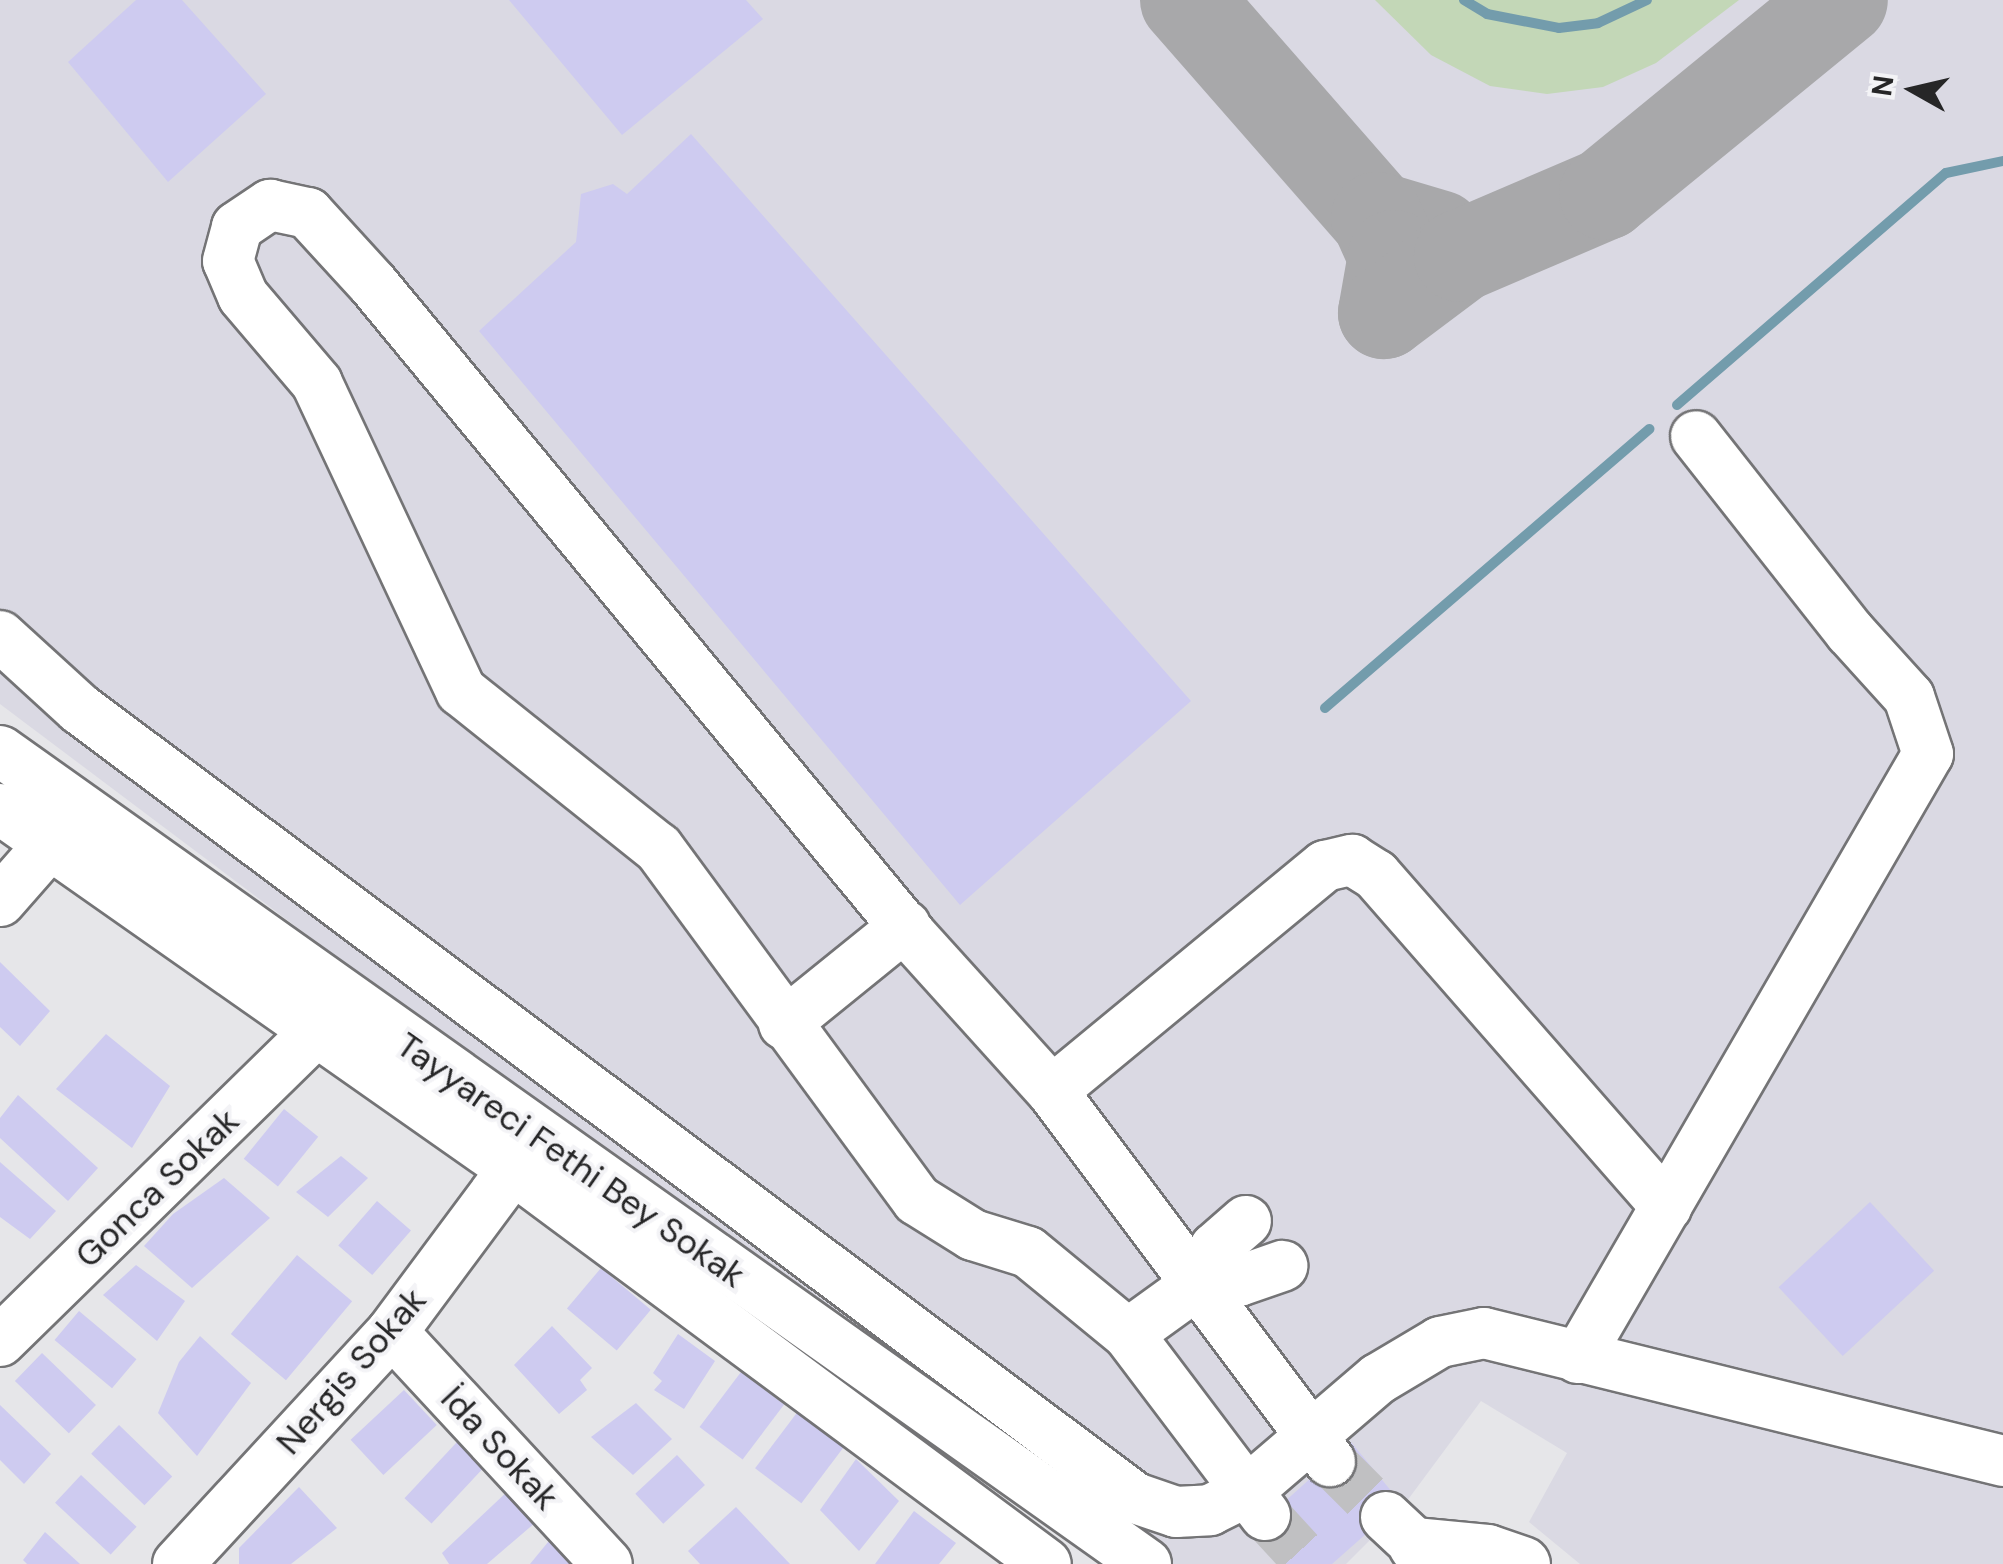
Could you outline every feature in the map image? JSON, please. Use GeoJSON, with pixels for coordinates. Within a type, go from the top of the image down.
{"type":"FeatureCollection","features":[{"type":"Feature","properties":{"kind":"main road"},"geometry":{"type":"LineString","coordinates":[[1406,1547],[1487,1552],[1522,1564]]}},
{"type":"Feature","properties":{"kind":"street"},"geometry":{"type":"LineString","coordinates":[[1256,1503],[1128,1334],[1028,1252],[973,1235],[916,1200],[658,848],[461,691],[317,384],[243,296],[228,261],[237,227],[270,205],[308,213],[904,926],[1052,1091],[1199,1283],[1318,1448]]}},
{"type":"Feature","properties":{"kind":"street"},"geometry":{"type":"LineString","coordinates":[[1578,1358],[1928,754],[1909,696],[1850,632],[1696,436]]}},
{"type":"Feature","properties":{"kind":"street"},"geometry":{"type":"LineString","coordinates":[[0,636],[80,709],[1135,1498],[1176,1512],[1256,1503],[1440,1342],[1484,1332],[2003,1461]]}},
{"type":"Feature","properties":{"kind":"street","name":"Tayyareci Fethi Bey Sokak"},"geometry":{"type":"LineString","coordinates":[[0,751],[66,826],[314,1034],[513,1169],[1046,1564]]}},
{"type":"Feature","properties":{"kind":"street","name":"Tayyareci Fethi Bey Sokak"},"geometry":{"type":"LineString","coordinates":[[0,809],[66,826],[1146,1564]]}},
{"type":"Feature","properties":{"kind":"street"},"geometry":{"type":"LineString","coordinates":[[0,900],[66,826]]}},
{"type":"Feature","properties":{"kind":"street"},"geometry":{"type":"LineString","coordinates":[[1052,1091],[1325,866],[1352,860],[1376,875],[1667,1206]]}},
{"type":"Feature","properties":{"kind":"street"},"geometry":{"type":"LineString","coordinates":[[784,1024],[904,926]]}},
{"type":"Feature","properties":{"kind":"street","name":"Gonca Sokak"},"geometry":{"type":"LineString","coordinates":[[0,1342],[314,1034]]}},
{"type":"Feature","properties":{"kind":"street","name":"Nergis Sokak"},"geometry":{"type":"LineString","coordinates":[[178,1564],[392,1332],[513,1169]]}},
{"type":"Feature","properties":{"kind":"street"},"geometry":{"type":"LineString","coordinates":[[1128,1334],[1199,1283],[1215,1248],[1246,1221]]}},
{"type":"Feature","properties":{"kind":"street"},"geometry":{"type":"LineString","coordinates":[[1199,1283],[1239,1281],[1282,1266]]}},
{"type":"Feature","properties":{"kind":"street","name":"İda Sokak"},"geometry":{"type":"LineString","coordinates":[[392,1332],[607,1564]]}},
{"type":"Feature","properties":{"kind":"shaded area"},"geometry":{"type":"Polygon","coordinates":[[[0,0],[2003,0],[2003,1564],[1580,1564],[1529,1522],[1567,1453],[1481,1401],[1401,1509],[1346,1564],[1173,1564],[649,1192],[0,704],[0,0]]]}},
{"type":"Feature","properties":{"kind":"green space"},"geometry":{"type":"Polygon","coordinates":[[[1375,0],[1739,0],[1656,63],[1603,87],[1547,94],[1490,86],[1431,55],[1375,0]]]}},
{"type":"Feature","properties":{"kind":"building"},"geometry":{"type":"Polygon","coordinates":[[[136,0],[182,0],[266,94],[168,182],[68,62],[136,0]]]}},
{"type":"Feature","properties":{"kind":"building"},"geometry":{"type":"Polygon","coordinates":[[[509,0],[746,0],[763,19],[622,135],[509,0]]]}},
{"type":"Feature","properties":{"kind":"building"},"geometry":{"type":"Polygon","coordinates":[[[691,134],[1191,701],[960,905],[479,331],[576,242],[581,194],[613,184],[627,194],[691,134]]]}},
{"type":"Feature","properties":{"kind":"building"},"geometry":{"type":"Polygon","coordinates":[[[0,962],[50,1011],[20,1046],[0,1027],[0,962]]]}},
{"type":"Feature","properties":{"kind":"building"},"geometry":{"type":"Polygon","coordinates":[[[106,1034],[170,1086],[132,1148],[56,1089],[106,1034]]]}},
{"type":"Feature","properties":{"kind":"building"},"geometry":{"type":"Polygon","coordinates":[[[18,1095],[98,1168],[68,1201],[0,1138],[0,1118],[18,1095]]]}},
{"type":"Feature","properties":{"kind":"building"},"geometry":{"type":"Polygon","coordinates":[[[284,1109],[318,1137],[278,1186],[244,1159],[284,1109]]]}},
{"type":"Feature","properties":{"kind":"building"},"geometry":{"type":"Polygon","coordinates":[[[341,1156],[368,1178],[328,1217],[296,1192],[341,1156]]]}},
{"type":"Feature","properties":{"kind":"building"},"geometry":{"type":"Polygon","coordinates":[[[0,1162],[56,1211],[30,1239],[0,1217],[0,1162]]]}},
{"type":"Feature","properties":{"kind":"building"},"geometry":{"type":"Polygon","coordinates":[[[224,1178],[270,1218],[192,1288],[144,1246],[173,1214],[224,1178]]]}},
{"type":"Feature","properties":{"kind":"building"},"geometry":{"type":"Polygon","coordinates":[[[377,1201],[411,1231],[372,1275],[338,1246],[377,1201]]]}},
{"type":"Feature","properties":{"kind":"building"},"geometry":{"type":"Polygon","coordinates":[[[1870,1202],[1934,1271],[1843,1356],[1779,1287],[1870,1202]]]}},
{"type":"Feature","properties":{"kind":"building"},"geometry":{"type":"Polygon","coordinates":[[[297,1255],[352,1301],[286,1380],[231,1334],[297,1255]]]}},
{"type":"Feature","properties":{"kind":"building"},"geometry":{"type":"Polygon","coordinates":[[[136,1265],[185,1301],[157,1341],[103,1295],[136,1265]]]}},
{"type":"Feature","properties":{"kind":"building"},"geometry":{"type":"Polygon","coordinates":[[[601,1268],[651,1310],[617,1350],[567,1309],[601,1268]]]}},
{"type":"Feature","properties":{"kind":"building"},"geometry":{"type":"Polygon","coordinates":[[[79,1311],[136,1359],[112,1388],[55,1340],[79,1311]]]}},
{"type":"Feature","properties":{"kind":"building"},"geometry":{"type":"Polygon","coordinates":[[[552,1326],[592,1368],[580,1380],[587,1390],[559,1414],[514,1365],[552,1326]]]}},
{"type":"Feature","properties":{"kind":"building"},"geometry":{"type":"Polygon","coordinates":[[[678,1334],[715,1361],[684,1409],[654,1390],[662,1381],[653,1373],[678,1334]]]}},
{"type":"Feature","properties":{"kind":"building"},"geometry":{"type":"Polygon","coordinates":[[[200,1336],[251,1383],[197,1456],[158,1413],[179,1362],[200,1336]]]}},
{"type":"Feature","properties":{"kind":"building"},"geometry":{"type":"Polygon","coordinates":[[[42,1353],[96,1405],[69,1433],[15,1381],[42,1353]]]}},
{"type":"Feature","properties":{"kind":"building"},"geometry":{"type":"Polygon","coordinates":[[[741,1372],[784,1404],[743,1460],[699,1427],[741,1372]]]}},
{"type":"Feature","properties":{"kind":"building"},"geometry":{"type":"Polygon","coordinates":[[[404,1390],[437,1425],[383,1475],[351,1440],[404,1390]]]}},
{"type":"Feature","properties":{"kind":"building"},"geometry":{"type":"Polygon","coordinates":[[[636,1403],[672,1439],[633,1475],[591,1437],[636,1403]]]}},
{"type":"Feature","properties":{"kind":"building"},"geometry":{"type":"Polygon","coordinates":[[[0,1405],[51,1454],[24,1484],[0,1460],[0,1405]]]}},
{"type":"Feature","properties":{"kind":"building"},"geometry":{"type":"Polygon","coordinates":[[[802,1406],[848,1441],[801,1503],[755,1468],[802,1406]]]}},
{"type":"Feature","properties":{"kind":"building"},"geometry":{"type":"Polygon","coordinates":[[[119,1425],[172,1476],[144,1505],[91,1454],[119,1425]]]}},
{"type":"Feature","properties":{"kind":"building"},"geometry":{"type":"Polygon","coordinates":[[[457,1442],[484,1467],[432,1524],[404,1498],[457,1442]]]}},
{"type":"Feature","properties":{"kind":"building"},"geometry":{"type":"Polygon","coordinates":[[[1351,1442],[1401,1503],[1332,1564],[1282,1564],[1253,1530],[1351,1442]]]}},
{"type":"Feature","properties":{"kind":"building"},"geometry":{"type":"Polygon","coordinates":[[[677,1455],[705,1485],[663,1524],[635,1494],[677,1455]]]}},
{"type":"Feature","properties":{"kind":"building"},"geometry":{"type":"Polygon","coordinates":[[[856,1459],[899,1501],[859,1551],[820,1510],[856,1459]]]}},
{"type":"Feature","properties":{"kind":"building"},"geometry":{"type":"Polygon","coordinates":[[[81,1475],[137,1527],[111,1555],[55,1503],[81,1475]]]}},
{"type":"Feature","properties":{"kind":"building"},"geometry":{"type":"Polygon","coordinates":[[[299,1487],[337,1528],[291,1564],[239,1564],[239,1548],[299,1487]]]}},
{"type":"Feature","properties":{"kind":"building"},"geometry":{"type":"Polygon","coordinates":[[[510,1489],[536,1522],[487,1564],[449,1564],[442,1553],[510,1489]]]}},
{"type":"Feature","properties":{"kind":"building"},"geometry":{"type":"Polygon","coordinates":[[[736,1507],[790,1564],[700,1564],[688,1551],[736,1507]]]}},
{"type":"Feature","properties":{"kind":"building"},"geometry":{"type":"Polygon","coordinates":[[[914,1511],[956,1543],[939,1564],[875,1564],[914,1511]]]}},
{"type":"Feature","properties":{"kind":"building"},"geometry":{"type":"Polygon","coordinates":[[[45,1532],[80,1564],[27,1564],[23,1560],[45,1532]]]}},
{"type":"Feature","properties":{"kind":"building"},"geometry":{"type":"Polygon","coordinates":[[[553,1536],[577,1564],[530,1564],[553,1536]]]}},
{"type":"Feature","properties":{"kind":"waterway"},"geometry":{"type":"LineString","coordinates":[[1464,0],[1487,14],[1559,28],[1598,23],[1647,0]]}},
{"type":"Feature","properties":{"kind":"waterway"},"geometry":{"type":"LineString","coordinates":[[1677,405],[1946,173],[2003,161]]}},
{"type":"Feature","properties":{"kind":"waterway"},"geometry":{"type":"LineString","coordinates":[[1325,708],[1649,429]]}},
{"type":"Feature","properties":{"kind":"taxiway"},"geometry":{"type":"LineString","coordinates":[[1186,0],[1377,218],[1438,236]]}},
{"type":"Feature","properties":{"kind":"taxiway"},"geometry":{"type":"LineString","coordinates":[[1377,218],[1394,256],[1384,313],[1460,256],[1605,194],[1842,0]]}},
{"type":"Feature","properties":{"kind":"tunnel"},"geometry":{"type":"LineString","coordinates":[[1330,1461],[1386,1517]]}},
{"type":"Feature","properties":{"kind":"tunnel"},"geometry":{"type":"LineString","coordinates":[[1265,1515],[1310,1564]]}}]}
